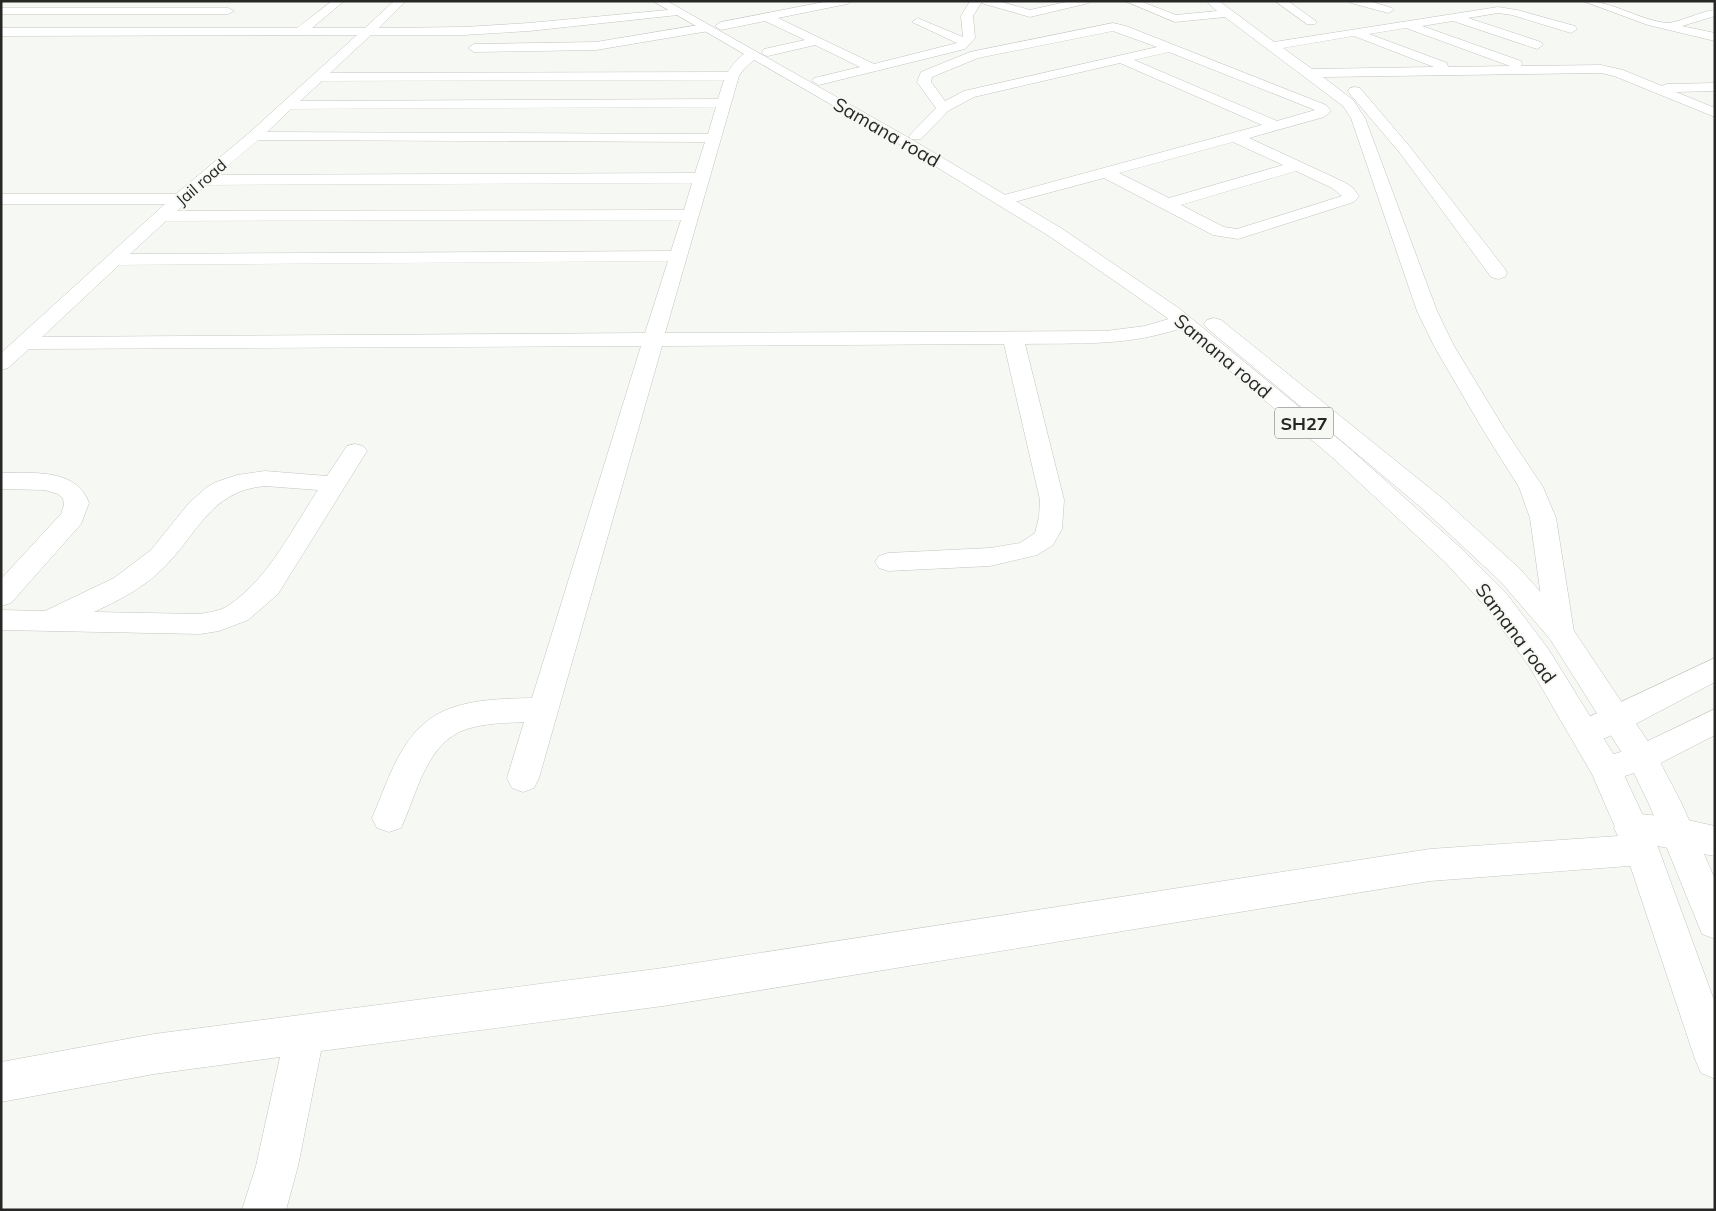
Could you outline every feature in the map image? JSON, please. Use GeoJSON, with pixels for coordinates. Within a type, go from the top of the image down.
{"type":"FeatureCollection","features":[{"type":"Feature","properties":{"kind":"street"},"geometry":{"type":"LineString","coordinates":[[5,32],[67,1]]}},
{"type":"Feature","properties":{"kind":"street"},"geometry":{"type":"LineString","coordinates":[[300,31],[339,1]]}},
{"type":"Feature","properties":{"kind":"street","name":"Jail road"},"geometry":{"type":"LineString","coordinates":[[1,364],[180,199],[254,136],[401,1]]}},
{"type":"Feature","properties":{"kind":"street"},"geometry":{"type":"LineString","coordinates":[[464,48],[571,47],[611,44],[713,27],[847,1]]}},
{"type":"Feature","properties":{"kind":"street"},"geometry":{"type":"LineString","coordinates":[[972,39],[966,16],[976,1]]}},
{"type":"Feature","properties":{"kind":"street"},"geometry":{"type":"LineString","coordinates":[[989,2],[1034,14],[1085,1]]}},
{"type":"Feature","properties":{"kind":"street"},"geometry":{"type":"LineString","coordinates":[[1130,1],[1178,20],[1217,6],[1263,35],[1348,103],[1358,118],[1427,310],[1449,354],[1494,430],[1531,487],[1543,518],[1560,632]]}},
{"type":"Feature","properties":{"kind":"street"},"geometry":{"type":"LineString","coordinates":[[1280,1],[1315,21],[1293,24]]}},
{"type":"Feature","properties":{"kind":"street"},"geometry":{"type":"LineString","coordinates":[[1355,1],[1392,9],[1359,14]]}},
{"type":"Feature","properties":{"kind":"street"},"geometry":{"type":"LineString","coordinates":[[1588,1],[1668,27],[1715,38]]}},
{"type":"Feature","properties":{"kind":"street"},"geometry":{"type":"LineString","coordinates":[[1142,6],[1170,2]]}},
{"type":"Feature","properties":{"kind":"street"},"geometry":{"type":"LineString","coordinates":[[1457,3],[1489,11]]}},
{"type":"Feature","properties":{"kind":"street"},"geometry":{"type":"LineString","coordinates":[[5,32],[499,30],[586,21],[674,4]]}},
{"type":"Feature","properties":{"kind":"street","name":"Samana road"},"geometry":{"type":"LineString","coordinates":[[674,4],[904,141],[1120,257],[1179,297],[1433,504],[1510,574],[1560,632],[1642,758],[1665,802],[1715,922]]}},
{"type":"Feature","properties":{"kind":"street"},"geometry":{"type":"LineString","coordinates":[[571,47],[593,8]]}},
{"type":"Feature","properties":{"kind":"street"},"geometry":{"type":"LineString","coordinates":[[1,11],[232,9],[195,32]]}},
{"type":"Feature","properties":{"kind":"street"},"geometry":{"type":"LineString","coordinates":[[1301,41],[1489,11],[1508,10],[1571,29]]}},
{"type":"Feature","properties":{"kind":"street"},"geometry":{"type":"LineString","coordinates":[[1025,26],[1028,24],[1019,17],[1027,13]]}},
{"type":"Feature","properties":{"kind":"street"},"geometry":{"type":"LineString","coordinates":[[1668,27],[1706,14],[1715,13]]}},
{"type":"Feature","properties":{"kind":"street"},"geometry":{"type":"LineString","coordinates":[[766,17],[873,68]]}},
{"type":"Feature","properties":{"kind":"street"},"geometry":{"type":"LineString","coordinates":[[1452,17],[1537,45]]}},
{"type":"Feature","properties":{"kind":"street"},"geometry":{"type":"LineString","coordinates":[[918,22],[972,39]]}},
{"type":"Feature","properties":{"kind":"street"},"geometry":{"type":"LineString","coordinates":[[1407,24],[1532,69]]}},
{"type":"Feature","properties":{"kind":"street"},"geometry":{"type":"LineString","coordinates":[[943,108],[924,82],[924,78],[959,60],[974,55],[1113,27],[1171,48],[1321,108],[1324,111],[1276,126],[1012,198]]}},
{"type":"Feature","properties":{"kind":"street"},"geometry":{"type":"LineString","coordinates":[[1355,33],[1455,71]]}},
{"type":"Feature","properties":{"kind":"street"},"geometry":{"type":"LineString","coordinates":[[1263,35],[1301,41],[1318,49]]}},
{"type":"Feature","properties":{"kind":"street"},"geometry":{"type":"LineString","coordinates":[[819,80],[947,51],[972,39]]}},
{"type":"Feature","properties":{"kind":"street"},"geometry":{"type":"LineString","coordinates":[[523,778],[732,76],[738,66],[760,54],[817,41]]}},
{"type":"Feature","properties":{"kind":"street"},"geometry":{"type":"LineString","coordinates":[[916,136],[943,108],[961,98],[983,90],[1171,48]]}},
{"type":"Feature","properties":{"kind":"street"},"geometry":{"type":"LineString","coordinates":[[348,49],[367,49]]}},
{"type":"Feature","properties":{"kind":"street","name":"Samana road"},"geometry":{"type":"LineString","coordinates":[[760,54],[819,80],[916,136],[1012,198],[1121,276],[1182,322],[1341,453],[1455,557],[1502,607],[1539,658],[1606,769],[1637,839],[1715,1059]]}},
{"type":"Feature","properties":{"kind":"street"},"geometry":{"type":"LineString","coordinates":[[1121,59],[1276,126]]}},
{"type":"Feature","properties":{"kind":"street"},"geometry":{"type":"LineString","coordinates":[[1311,73],[1342,67],[1371,72],[1601,69],[1618,73],[1715,113]]}},
{"type":"Feature","properties":{"kind":"street"},"geometry":{"type":"LineString","coordinates":[[1342,67],[1498,273]]}},
{"type":"Feature","properties":{"kind":"street"},"geometry":{"type":"LineString","coordinates":[[506,179],[552,104],[572,76]]}},
{"type":"Feature","properties":{"kind":"street"},"geometry":{"type":"LineString","coordinates":[[318,77],[732,76]]}},
{"type":"Feature","properties":{"kind":"street"},"geometry":{"type":"LineString","coordinates":[[1656,88],[1712,88]]}},
{"type":"Feature","properties":{"kind":"street"},"geometry":{"type":"LineString","coordinates":[[288,105],[724,103]]}},
{"type":"Feature","properties":{"kind":"street"},"geometry":{"type":"LineString","coordinates":[[254,136],[531,139],[714,138]]}},
{"type":"Feature","properties":{"kind":"street"},"geometry":{"type":"LineString","coordinates":[[1105,172],[1219,231],[1238,234],[1348,199],[1351,196],[1338,185],[1235,137]]}},
{"type":"Feature","properties":{"kind":"street"},"geometry":{"type":"LineString","coordinates":[[1167,204],[1297,166]]}},
{"type":"Feature","properties":{"kind":"street"},"geometry":{"type":"LineString","coordinates":[[204,180],[702,178]]}},
{"type":"Feature","properties":{"kind":"street"},"geometry":{"type":"LineString","coordinates":[[1,199],[180,199]]}},
{"type":"Feature","properties":{"kind":"street"},"geometry":{"type":"LineString","coordinates":[[162,216],[690,215]]}},
{"type":"Feature","properties":{"kind":"street"},"geometry":{"type":"LineString","coordinates":[[115,260],[678,256]]}},
{"type":"Feature","properties":{"kind":"street"},"geometry":{"type":"LineString","coordinates":[[25,343],[1131,336],[1149,333],[1182,322]]}},
{"type":"Feature","properties":{"kind":"street"},"geometry":{"type":"LineString","coordinates":[[888,562],[992,556],[1023,552],[1040,543],[1048,531],[1052,517],[1052,500],[1013,338]]}},
{"type":"Feature","properties":{"kind":"street"},"geometry":{"type":"LineString","coordinates":[[1,620],[200,624],[219,621],[238,613],[268,588],[355,451]]}},
{"type":"Feature","properties":{"kind":"street"},"geometry":{"type":"LineString","coordinates":[[45,620],[120,589],[139,576],[161,555],[212,494],[225,487],[251,480],[268,479],[334,484]]}},
{"type":"Feature","properties":{"kind":"street"},"geometry":{"type":"LineString","coordinates":[[1,481],[49,482],[65,487],[74,494],[77,504],[72,518],[1,596]]}},
{"type":"Feature","properties":{"kind":"street"},"geometry":{"type":"LineString","coordinates":[[1585,733],[1617,719],[1715,669]]}},
{"type":"Feature","properties":{"kind":"street"},"geometry":{"type":"LineString","coordinates":[[389,818],[410,769],[427,742],[438,730],[466,716],[490,712],[544,709]]}},
{"type":"Feature","properties":{"kind":"street"},"geometry":{"type":"LineString","coordinates":[[1606,769],[1642,758],[1715,721]]}},
{"type":"Feature","properties":{"kind":"street"},"geometry":{"type":"LineString","coordinates":[[1,1082],[154,1054],[663,987],[1430,865],[1678,833],[1715,842]]}},
{"type":"Feature","properties":{"kind":"street"},"geometry":{"type":"LineString","coordinates":[[264,1210],[278,1166],[305,1034]]}}]}
